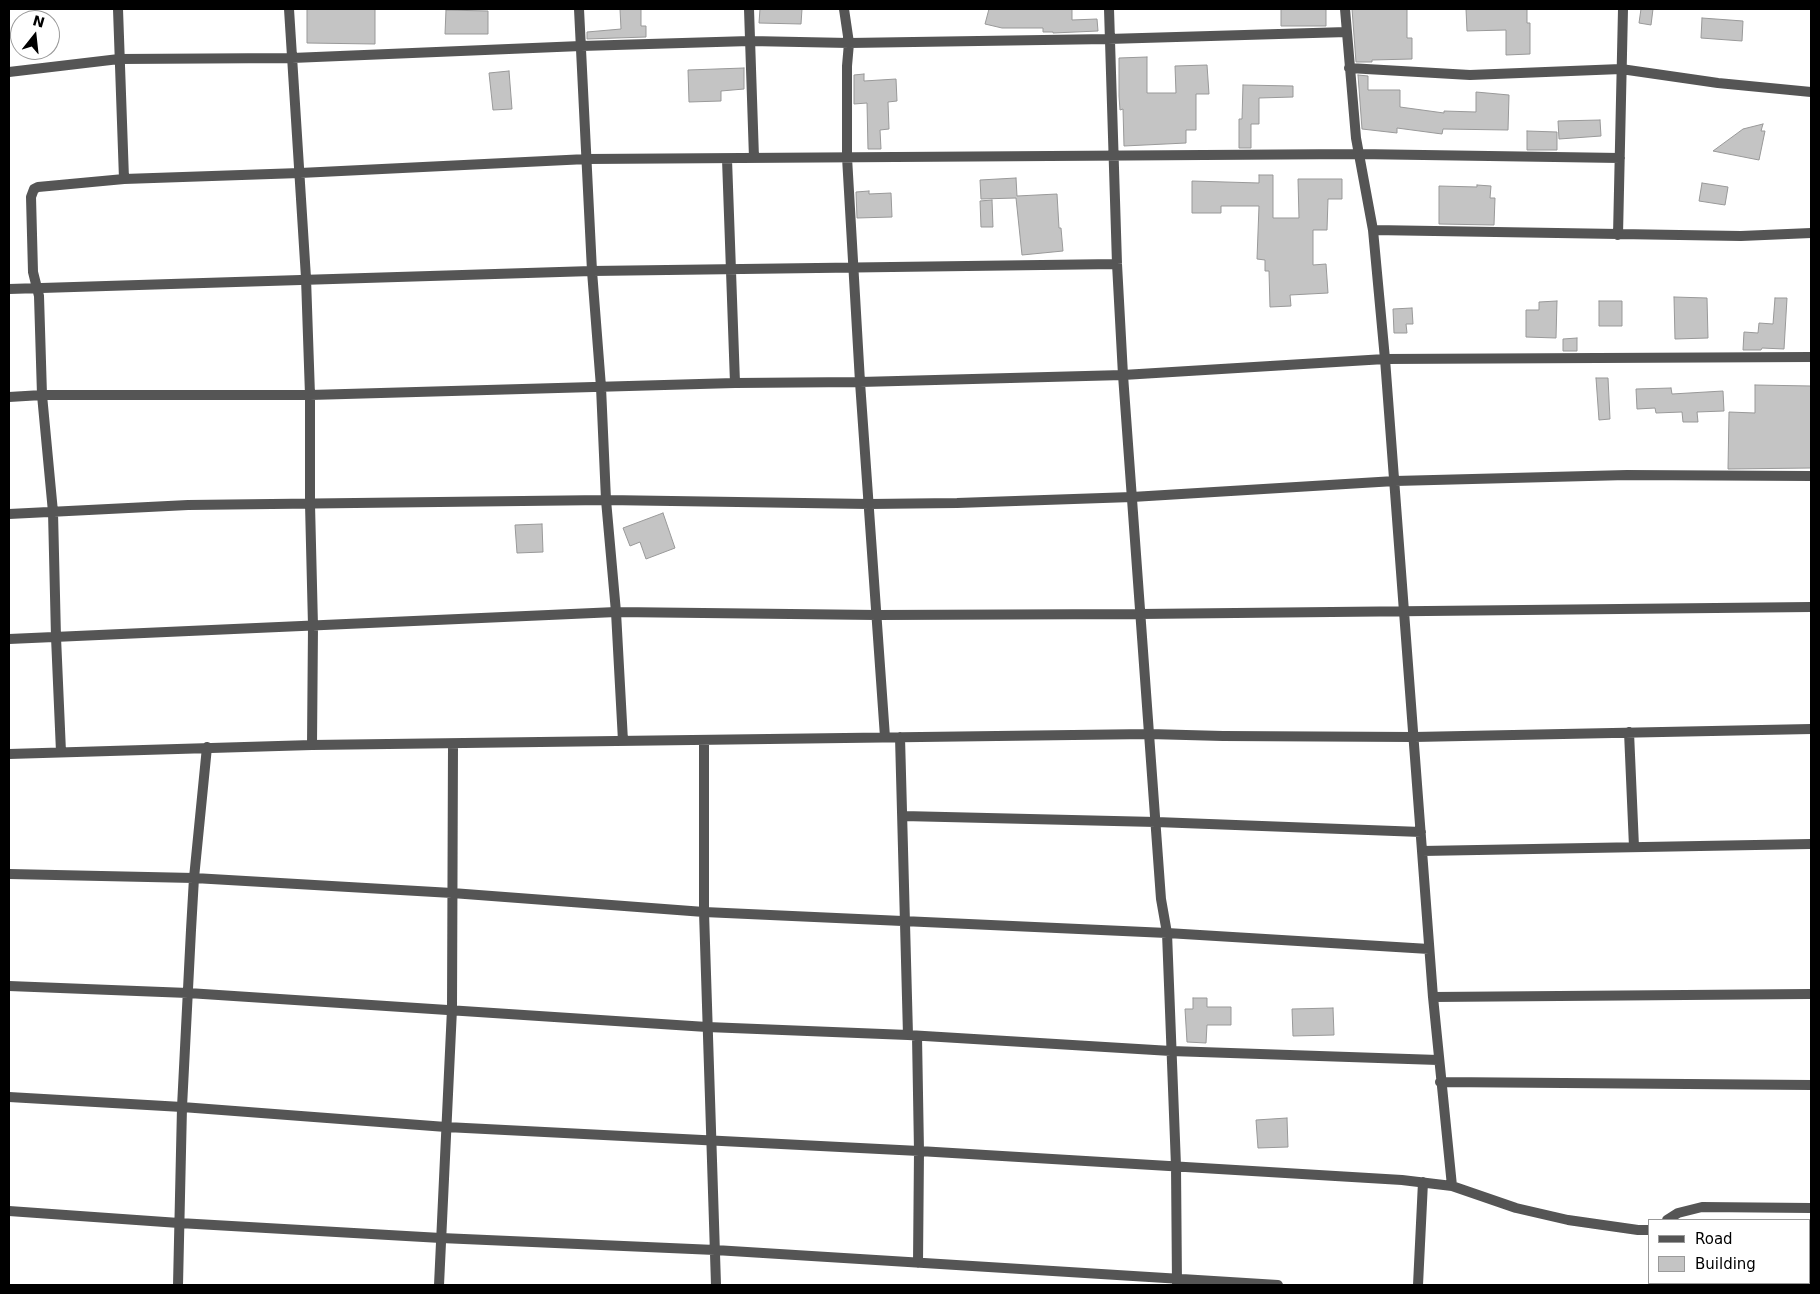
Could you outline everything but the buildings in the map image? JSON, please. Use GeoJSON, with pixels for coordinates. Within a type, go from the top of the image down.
{"type":"FeatureCollection","features":[{"type":"Feature","properties":{"kind":"street"},"geometry":{"type":"LineString","coordinates":[[118,9],[124,179]]}},
{"type":"Feature","properties":{"kind":"street"},"geometry":{"type":"LineString","coordinates":[[289,9],[306,278],[310,395],[313,626],[312,745]]}},
{"type":"Feature","properties":{"kind":"street"},"geometry":{"type":"LineString","coordinates":[[579,9],[592,271],[606,500],[616,612],[623,741]]}},
{"type":"Feature","properties":{"kind":"street"},"geometry":{"type":"LineString","coordinates":[[749,9],[754,158]]}},
{"type":"Feature","properties":{"kind":"street"},"geometry":{"type":"LineString","coordinates":[[844,9],[849,43],[847,66],[847,157],[860,382],[885,737]]}},
{"type":"Feature","properties":{"kind":"street"},"geometry":{"type":"LineString","coordinates":[[1109,9],[1108,39],[1123,375],[1161,899],[1167,933],[1176,1166],[1178,1282]]}},
{"type":"Feature","properties":{"kind":"street"},"geometry":{"type":"LineString","coordinates":[[1345,9],[1358,154],[1373,230],[1385,359],[1429,949],[1440,1082],[1452,1186]]}},
{"type":"Feature","properties":{"kind":"street"},"geometry":{"type":"LineString","coordinates":[[1618,234],[1624,9]]}},
{"type":"Feature","properties":{"kind":"street"},"geometry":{"type":"LineString","coordinates":[[9,72],[119,59],[292,58],[750,41],[849,43],[1108,39],[1347,32]]}},
{"type":"Feature","properties":{"kind":"street"},"geometry":{"type":"LineString","coordinates":[[1349,68],[1470,74],[1621,69],[1718,83],[1811,92]]}},
{"type":"Feature","properties":{"kind":"street"},"geometry":{"type":"LineString","coordinates":[[61,752],[53,512],[42,395],[38,288],[33,272],[31,197],[34,189],[41,186],[124,179],[587,160],[1113,154],[1358,154],[1620,158]]}},
{"type":"Feature","properties":{"kind":"street"},"geometry":{"type":"LineString","coordinates":[[727,159],[735,383]]}},
{"type":"Feature","properties":{"kind":"street"},"geometry":{"type":"LineString","coordinates":[[1373,230],[1741,236],[1811,233]]}},
{"type":"Feature","properties":{"kind":"street"},"geometry":{"type":"LineString","coordinates":[[9,289],[306,278],[592,271],[1117,264]]}},
{"type":"Feature","properties":{"kind":"street"},"geometry":{"type":"LineString","coordinates":[[9,397],[42,395],[310,395],[735,383],[860,382],[1123,375],[1385,359],[1811,357]]}},
{"type":"Feature","properties":{"kind":"street"},"geometry":{"type":"LineString","coordinates":[[9,514],[188,506],[606,500],[869,504],[957,503],[1132,497],[1395,481],[1617,475],[1811,476]]}},
{"type":"Feature","properties":{"kind":"street"},"geometry":{"type":"LineString","coordinates":[[9,639],[616,612],[877,615],[1140,614],[1811,607]]}},
{"type":"Feature","properties":{"kind":"street"},"geometry":{"type":"LineString","coordinates":[[9,754],[207,747],[885,737],[1149,734],[1414,737],[1811,729]]}},
{"type":"Feature","properties":{"kind":"street"},"geometry":{"type":"LineString","coordinates":[[1630,732],[1634,847]]}},
{"type":"Feature","properties":{"kind":"street"},"geometry":{"type":"LineString","coordinates":[[900,737],[906,922],[919,1151],[918,1263]]}},
{"type":"Feature","properties":{"kind":"street"},"geometry":{"type":"LineString","coordinates":[[704,740],[704,912],[716,1285]]}},
{"type":"Feature","properties":{"kind":"street"},"geometry":{"type":"LineString","coordinates":[[439,1285],[452,1009],[453,744]]}},
{"type":"Feature","properties":{"kind":"street"},"geometry":{"type":"LineString","coordinates":[[178,1285],[182,1107],[194,878],[207,747]]}},
{"type":"Feature","properties":{"kind":"street"},"geometry":{"type":"LineString","coordinates":[[903,816],[1156,822],[1421,832]]}},
{"type":"Feature","properties":{"kind":"street"},"geometry":{"type":"LineString","coordinates":[[1422,851],[1811,844]]}},
{"type":"Feature","properties":{"kind":"street"},"geometry":{"type":"LineString","coordinates":[[9,874],[194,878],[452,893],[704,912],[1167,933],[1429,949]]}},
{"type":"Feature","properties":{"kind":"street"},"geometry":{"type":"LineString","coordinates":[[9,986],[188,993],[707,1026],[1171,1051],[1438,1060]]}},
{"type":"Feature","properties":{"kind":"street"},"geometry":{"type":"LineString","coordinates":[[1433,998],[1811,994]]}},
{"type":"Feature","properties":{"kind":"street"},"geometry":{"type":"LineString","coordinates":[[1440,1082],[1811,1085]]}},
{"type":"Feature","properties":{"kind":"street"},"geometry":{"type":"LineString","coordinates":[[9,1097],[182,1107],[446,1127],[919,1151],[1422,1182],[1452,1186],[1516,1208],[1568,1220],[1648,1230]]}},
{"type":"Feature","properties":{"kind":"street"},"geometry":{"type":"LineString","coordinates":[[1418,1285],[1422,1182]]}},
{"type":"Feature","properties":{"kind":"street"},"geometry":{"type":"LineString","coordinates":[[1669,1219],[1678,1213],[1702,1207],[1811,1208]]}},
{"type":"Feature","properties":{"kind":"street"},"geometry":{"type":"LineString","coordinates":[[9,1211],[179,1224],[715,1250],[1178,1282],[1278,1285]]}}]}
